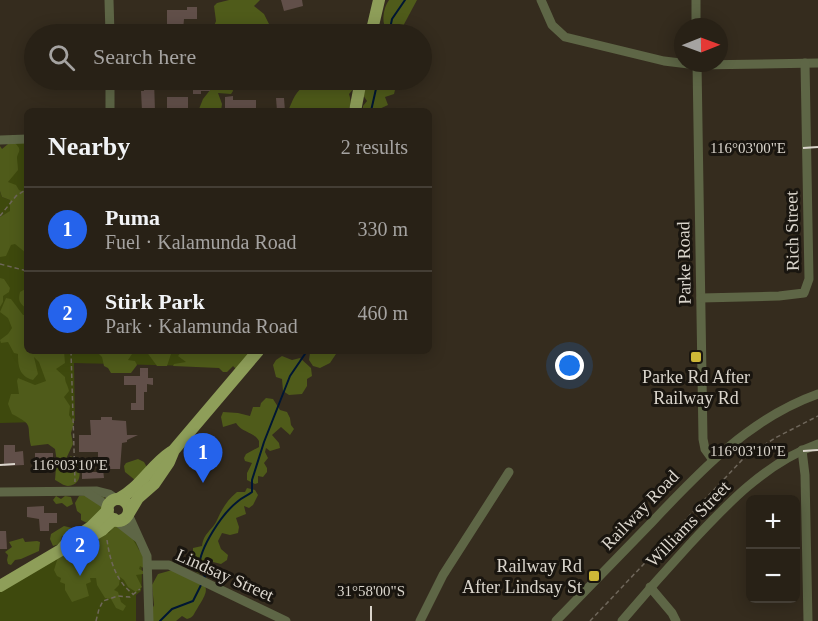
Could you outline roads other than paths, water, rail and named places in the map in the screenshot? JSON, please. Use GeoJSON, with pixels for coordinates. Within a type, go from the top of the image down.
{"type":"FeatureCollection","features":[{"type":"Feature","properties":{"kind":"main road"},"geometry":{"type":"LineString","coordinates":[[373,24],[379,0]]}},
{"type":"Feature","properties":{"kind":"main road"},"geometry":{"type":"LineString","coordinates":[[356,108],[360,90]]}},
{"type":"Feature","properties":{"kind":"main road"},"geometry":{"type":"LineString","coordinates":[[113,509],[124,519],[129,514],[138,498],[154,484],[174,450],[255,354]]}},
{"type":"Feature","properties":{"kind":"main road"},"geometry":{"type":"LineString","coordinates":[[0,586],[61,550],[71,548],[102,530],[113,509],[161,458],[174,450]]}},
{"type":"Feature","properties":{"kind":"main road"},"geometry":{"type":"LineString","coordinates":[[113,509],[127,503],[129,514]]}},
{"type":"Feature","properties":{"kind":"street"},"geometry":{"type":"LineString","coordinates":[[110,0],[110,24]]}},
{"type":"Feature","properties":{"kind":"street"},"geometry":{"type":"LineString","coordinates":[[541,0],[552,25],[565,37],[674,62]]}},
{"type":"Feature","properties":{"kind":"street"},"geometry":{"type":"LineString","coordinates":[[696,0],[696,18]]}},
{"type":"Feature","properties":{"kind":"street","name":"Rich Street"},"geometry":{"type":"LineString","coordinates":[[701,298],[804,293],[809,279],[805,63]]}},
{"type":"Feature","properties":{"kind":"street"},"geometry":{"type":"LineString","coordinates":[[728,64],[818,63]]}},
{"type":"Feature","properties":{"kind":"street","name":"Parke Road"},"geometry":{"type":"LineString","coordinates":[[697,72],[703,439],[705,449],[713,460]]}},
{"type":"Feature","properties":{"kind":"street"},"geometry":{"type":"LineString","coordinates":[[110,90],[110,108]]}},
{"type":"Feature","properties":{"kind":"street"},"geometry":{"type":"LineString","coordinates":[[0,140],[24,140]]}},
{"type":"Feature","properties":{"kind":"street","name":"Railway Road"},"geometry":{"type":"LineString","coordinates":[[556,621],[713,460],[757,425],[799,401],[818,394]]}},
{"type":"Feature","properties":{"kind":"street","name":"Williams Street"},"geometry":{"type":"LineString","coordinates":[[622,621],[650,587],[716,516],[746,488],[772,468],[802,450],[818,444]]}},
{"type":"Feature","properties":{"kind":"street"},"geometry":{"type":"LineString","coordinates":[[802,450],[805,475],[808,621]]}},
{"type":"Feature","properties":{"kind":"street"},"geometry":{"type":"LineString","coordinates":[[420,621],[443,575],[510,472]]}},
{"type":"Feature","properties":{"kind":"street"},"geometry":{"type":"LineString","coordinates":[[0,492],[86,492],[113,509],[142,542]]}},
{"type":"Feature","properties":{"kind":"street"},"geometry":{"type":"LineString","coordinates":[[129,514],[142,542],[149,565],[149,621]]}},
{"type":"Feature","properties":{"kind":"street","name":"Lindsay Street"},"geometry":{"type":"LineString","coordinates":[[149,565],[169,565],[286,621]]}},
{"type":"Feature","properties":{"kind":"street"},"geometry":{"type":"LineString","coordinates":[[650,587],[676,621]]}},
{"type":"Feature","properties":{"kind":"waterway"},"geometry":{"type":"LineString","coordinates":[[391,24],[405,0]]}},
{"type":"Feature","properties":{"kind":"waterway"},"geometry":{"type":"LineString","coordinates":[[372,108],[376,90]]}},
{"type":"Feature","properties":{"kind":"waterway"},"geometry":{"type":"LineString","coordinates":[[205,577],[199,567],[203,550],[225,514],[239,500],[252,492],[252,480],[264,442],[290,376],[305,354]]}},
{"type":"Feature","properties":{"kind":"waterway"},"geometry":{"type":"LineString","coordinates":[[160,621],[172,609],[193,601],[201,585]]}},
{"type":"Feature","properties":{"kind":"place","name":"Parke Rd After Railway Rd"},"geometry":{"type":"Point","coordinates":[696,357]}},
{"type":"Feature","properties":{"kind":"place","name":"Puma"},"geometry":{"type":"Point","coordinates":[203,483]}},
{"type":"Feature","properties":{"kind":"place","name":"Stirk Park"},"geometry":{"type":"Point","coordinates":[80,576]}},
{"type":"Feature","properties":{"kind":"place","name":"Railway Rd After Lindsay St"},"geometry":{"type":"Point","coordinates":[594,576]}}]}
